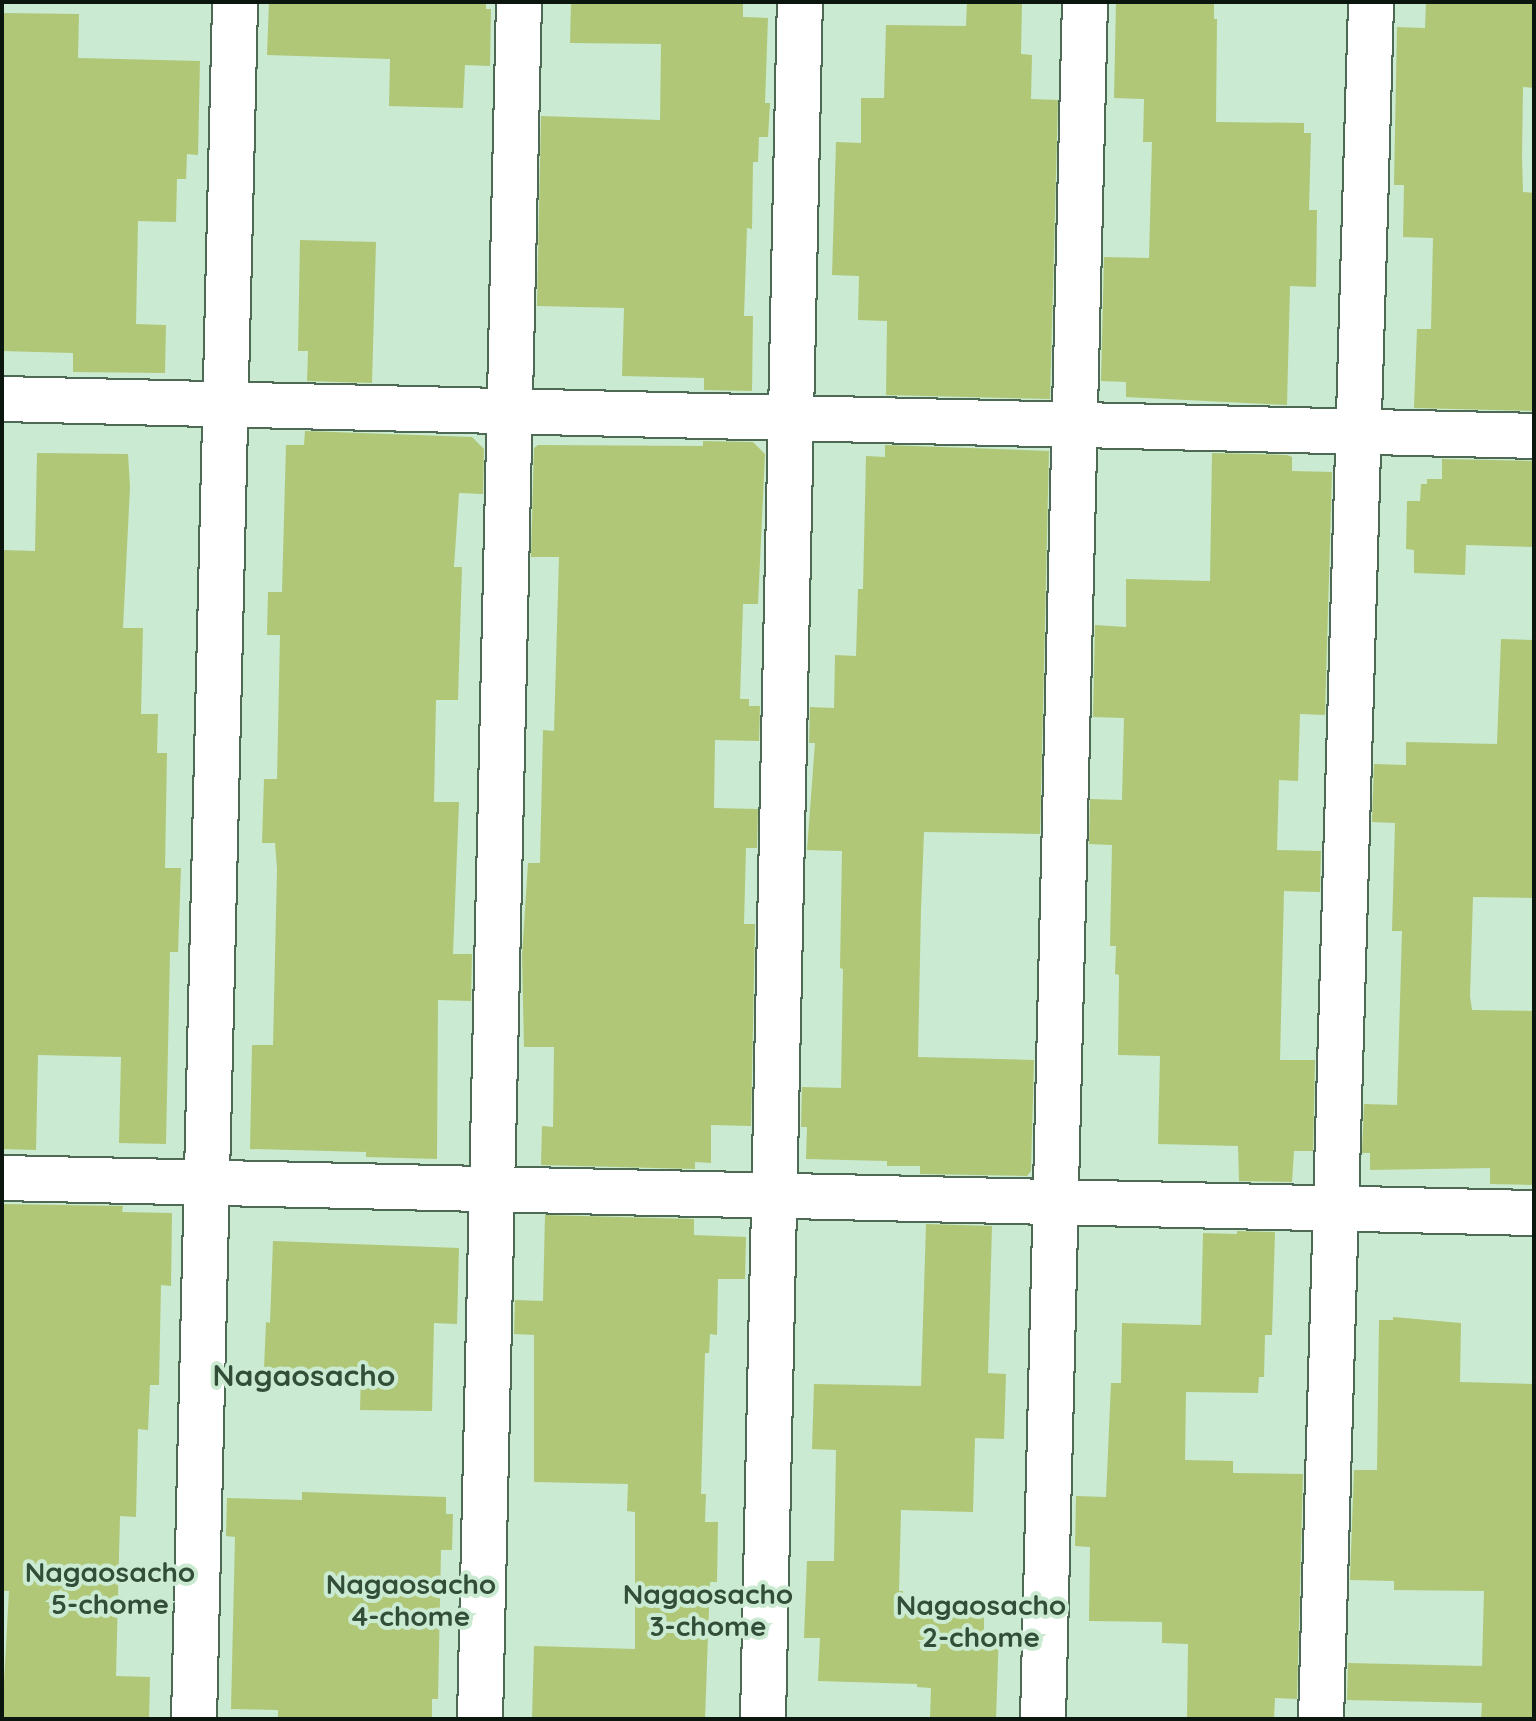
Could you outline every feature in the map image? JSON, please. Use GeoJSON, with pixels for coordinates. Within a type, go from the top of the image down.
{"type":"FeatureCollection","features":[{"type":"Feature","properties":{"kind":"street"},"geometry":{"type":"LineString","coordinates":[[194,1719],[235,2]]}},
{"type":"Feature","properties":{"kind":"street"},"geometry":{"type":"LineString","coordinates":[[480,1719],[519,2]]}},
{"type":"Feature","properties":{"kind":"street"},"geometry":{"type":"LineString","coordinates":[[763,1719],[800,2]]}},
{"type":"Feature","properties":{"kind":"street"},"geometry":{"type":"LineString","coordinates":[[1043,1719],[1085,2]]}},
{"type":"Feature","properties":{"kind":"street"},"geometry":{"type":"LineString","coordinates":[[1321,1719],[1371,2]]}},
{"type":"Feature","properties":{"kind":"street"},"geometry":{"type":"LineString","coordinates":[[2,399],[1534,436]]}},
{"type":"Feature","properties":{"kind":"street"},"geometry":{"type":"LineString","coordinates":[[2,1178],[1336,1206],[1534,1213]]}},
{"type":"Feature","properties":{"kind":"building"},"geometry":{"type":"Polygon","coordinates":[[[269,2],[486,2],[486,9],[491,9],[490,66],[465,65],[463,108],[389,106],[390,59],[267,55],[269,2]]]}},
{"type":"Feature","properties":{"kind":"building"},"geometry":{"type":"Polygon","coordinates":[[[571,2],[743,2],[743,17],[768,18],[765,103],[770,103],[768,137],[759,137],[758,162],[753,162],[752,229],[747,228],[744,316],[753,316],[752,391],[704,390],[704,378],[622,376],[624,308],[537,306],[541,116],[660,120],[661,44],[570,43],[571,2]]]}},
{"type":"Feature","properties":{"kind":"building"},"geometry":{"type":"Polygon","coordinates":[[[967,2],[1022,2],[1021,54],[1032,55],[1031,99],[1058,100],[1050,399],[886,395],[887,321],[858,320],[859,276],[832,275],[836,142],[861,143],[861,98],[884,98],[886,25],[966,26],[967,2]]]}},
{"type":"Feature","properties":{"kind":"building"},"geometry":{"type":"Polygon","coordinates":[[[1116,2],[1214,2],[1214,19],[1217,19],[1216,122],[1304,123],[1304,133],[1311,133],[1309,210],[1317,210],[1316,287],[1290,286],[1287,405],[1126,397],[1126,382],[1101,381],[1104,257],[1149,258],[1152,142],[1143,142],[1144,99],[1114,98],[1116,2]]]}},
{"type":"Feature","properties":{"kind":"building"},"geometry":{"type":"Polygon","coordinates":[[[1426,2],[1534,2],[1534,88],[1523,87],[1522,157],[1523,192],[1534,193],[1534,411],[1414,408],[1417,329],[1431,329],[1433,238],[1403,237],[1404,185],[1394,185],[1397,27],[1425,28],[1426,2]]]}},
{"type":"Feature","properties":{"kind":"building"},"geometry":{"type":"Polygon","coordinates":[[[2,13],[79,14],[78,58],[200,61],[198,155],[187,154],[186,179],[177,179],[176,222],[138,221],[136,324],[166,325],[165,373],[73,372],[73,353],[2,351],[2,13]]]}},
{"type":"Feature","properties":{"kind":"building"},"geometry":{"type":"Polygon","coordinates":[[[300,240],[376,242],[372,383],[307,381],[308,351],[298,351],[300,240]]]}},
{"type":"Feature","properties":{"kind":"building"},"geometry":{"type":"Polygon","coordinates":[[[305,431],[472,437],[484,449],[483,494],[459,493],[454,567],[462,567],[458,700],[436,700],[434,802],[459,802],[453,954],[472,954],[471,1001],[438,1000],[437,1159],[366,1157],[366,1152],[250,1149],[252,1045],[273,1045],[277,869],[275,843],[262,843],[264,779],[277,779],[280,635],[267,635],[268,592],[282,592],[286,445],[304,445],[305,431]]]}},
{"type":"Feature","properties":{"kind":"building"},"geometry":{"type":"Polygon","coordinates":[[[703,441],[753,442],[765,454],[758,604],[743,604],[740,699],[749,699],[749,706],[760,706],[759,741],[715,740],[714,808],[758,809],[757,848],[746,848],[744,924],[755,924],[751,1126],[711,1125],[711,1163],[695,1162],[695,1169],[541,1165],[542,1126],[553,1127],[554,1047],[524,1047],[522,956],[528,863],[540,863],[543,730],[554,731],[559,557],[531,557],[534,448],[538,445],[703,446],[703,441]]]}},
{"type":"Feature","properties":{"kind":"building"},"geometry":{"type":"Polygon","coordinates":[[[885,445],[1049,451],[1040,834],[924,832],[921,909],[918,1057],[1034,1060],[1031,1171],[1027,1176],[920,1174],[920,1166],[887,1166],[887,1161],[806,1159],[807,1127],[801,1127],[802,1087],[841,1088],[843,969],[840,968],[842,851],[807,850],[815,743],[809,743],[810,707],[834,708],[835,655],[856,656],[858,589],[863,589],[866,456],[885,457],[885,445]]]}},
{"type":"Feature","properties":{"kind":"building"},"geometry":{"type":"Polygon","coordinates":[[[37,453],[128,454],[130,487],[123,628],[143,628],[141,714],[158,714],[157,753],[167,753],[165,868],[181,868],[178,952],[170,952],[166,1144],[119,1143],[121,1057],[38,1055],[36,1150],[2,1149],[2,550],[35,551],[37,453]]]}},
{"type":"Feature","properties":{"kind":"building"},"geometry":{"type":"Polygon","coordinates":[[[1212,453],[1287,455],[1292,457],[1292,471],[1332,472],[1325,715],[1300,714],[1298,781],[1279,780],[1277,850],[1321,851],[1320,892],[1284,891],[1280,1060],[1315,1060],[1313,1151],[1294,1151],[1292,1182],[1239,1181],[1238,1146],[1158,1144],[1160,1056],[1118,1055],[1119,975],[1115,974],[1116,946],[1110,946],[1112,845],[1089,844],[1090,799],[1122,800],[1124,718],[1093,717],[1095,625],[1126,627],[1126,579],[1210,581],[1212,453]]]}},
{"type":"Feature","properties":{"kind":"building"},"geometry":{"type":"Polygon","coordinates":[[[1442,459],[1534,461],[1534,547],[1466,545],[1465,575],[1414,573],[1414,550],[1406,549],[1407,501],[1420,501],[1421,484],[1427,484],[1427,479],[1442,479],[1442,459]]]}},
{"type":"Feature","properties":{"kind":"building"},"geometry":{"type":"Polygon","coordinates":[[[1501,639],[1534,640],[1534,898],[1473,897],[1470,996],[1472,1010],[1534,1011],[1534,1185],[1490,1184],[1490,1168],[1370,1170],[1370,1153],[1362,1153],[1364,1104],[1397,1105],[1402,931],[1392,931],[1395,823],[1372,822],[1374,764],[1406,765],[1406,742],[1497,744],[1501,639]]]}},
{"type":"Feature","properties":{"kind":"building"},"geometry":{"type":"Polygon","coordinates":[[[3,1204],[123,1206],[122,1212],[172,1213],[171,1286],[161,1285],[159,1385],[150,1385],[148,1430],[138,1429],[136,1517],[120,1516],[116,1676],[150,1677],[149,1719],[2,1719],[9,1591],[2,1591],[3,1204]]]}},
{"type":"Feature","properties":{"kind":"building"},"geometry":{"type":"Polygon","coordinates":[[[545,1215],[694,1219],[694,1235],[746,1237],[745,1279],[718,1279],[717,1335],[710,1334],[709,1353],[705,1353],[701,1494],[706,1494],[705,1522],[718,1522],[717,1582],[710,1582],[705,1719],[532,1719],[534,1646],[635,1649],[635,1512],[627,1511],[628,1484],[534,1482],[534,1335],[514,1334],[515,1300],[543,1301],[545,1215]]]}},
{"type":"Feature","properties":{"kind":"building"},"geometry":{"type":"Polygon","coordinates":[[[926,1224],[992,1226],[988,1373],[1006,1374],[1004,1439],[975,1438],[973,1512],[901,1510],[899,1591],[903,1591],[902,1600],[984,1601],[984,1631],[999,1632],[996,1719],[930,1719],[931,1688],[917,1687],[917,1684],[818,1681],[820,1638],[804,1638],[807,1561],[834,1561],[836,1450],[812,1449],[814,1384],[921,1386],[926,1224]]]}},
{"type":"Feature","properties":{"kind":"building"},"geometry":{"type":"Polygon","coordinates":[[[1237,1231],[1275,1232],[1272,1335],[1265,1335],[1264,1377],[1259,1377],[1258,1393],[1186,1392],[1185,1460],[1233,1461],[1233,1473],[1303,1474],[1297,1699],[1275,1698],[1274,1719],[1187,1719],[1188,1644],[1162,1643],[1162,1622],[1089,1621],[1090,1547],[1075,1546],[1076,1496],[1106,1497],[1111,1383],[1121,1383],[1122,1323],[1201,1325],[1203,1233],[1237,1234],[1237,1231]]]}},
{"type":"Feature","properties":{"kind":"building"},"geometry":{"type":"Polygon","coordinates":[[[273,1241],[459,1248],[457,1324],[434,1323],[432,1411],[360,1410],[361,1371],[264,1368],[266,1322],[270,1323],[273,1241]]]}},
{"type":"Feature","properties":{"kind":"building"},"geometry":{"type":"Polygon","coordinates":[[[1393,1317],[1461,1323],[1460,1382],[1534,1384],[1534,1719],[1481,1719],[1482,1703],[1347,1700],[1348,1663],[1482,1666],[1484,1591],[1394,1590],[1394,1581],[1350,1580],[1354,1470],[1377,1470],[1379,1320],[1393,1320],[1393,1317]]]}},
{"type":"Feature","properties":{"kind":"building"},"geometry":{"type":"Polygon","coordinates":[[[302,1492],[446,1497],[446,1514],[453,1514],[452,1550],[441,1550],[438,1699],[432,1699],[432,1719],[278,1719],[278,1710],[231,1709],[235,1537],[226,1536],[227,1498],[302,1500],[302,1492]]]}},
{"type":"Feature","properties":{"kind":"district","name":"Nagaosacho"},"geometry":{"type":"Point","coordinates":[304,1375]}},
{"type":"Feature","properties":{"kind":"district","name":"Nagaosacho 5-chome"},"geometry":{"type":"Point","coordinates":[110,1588]}},
{"type":"Feature","properties":{"kind":"district","name":"Nagaosacho 4-chome"},"geometry":{"type":"Point","coordinates":[411,1600]}},
{"type":"Feature","properties":{"kind":"district","name":"Nagaosacho 3-chome"},"geometry":{"type":"Point","coordinates":[708,1610]}},
{"type":"Feature","properties":{"kind":"district","name":"Nagaosacho 2-chome"},"geometry":{"type":"Point","coordinates":[981,1621]}}]}
